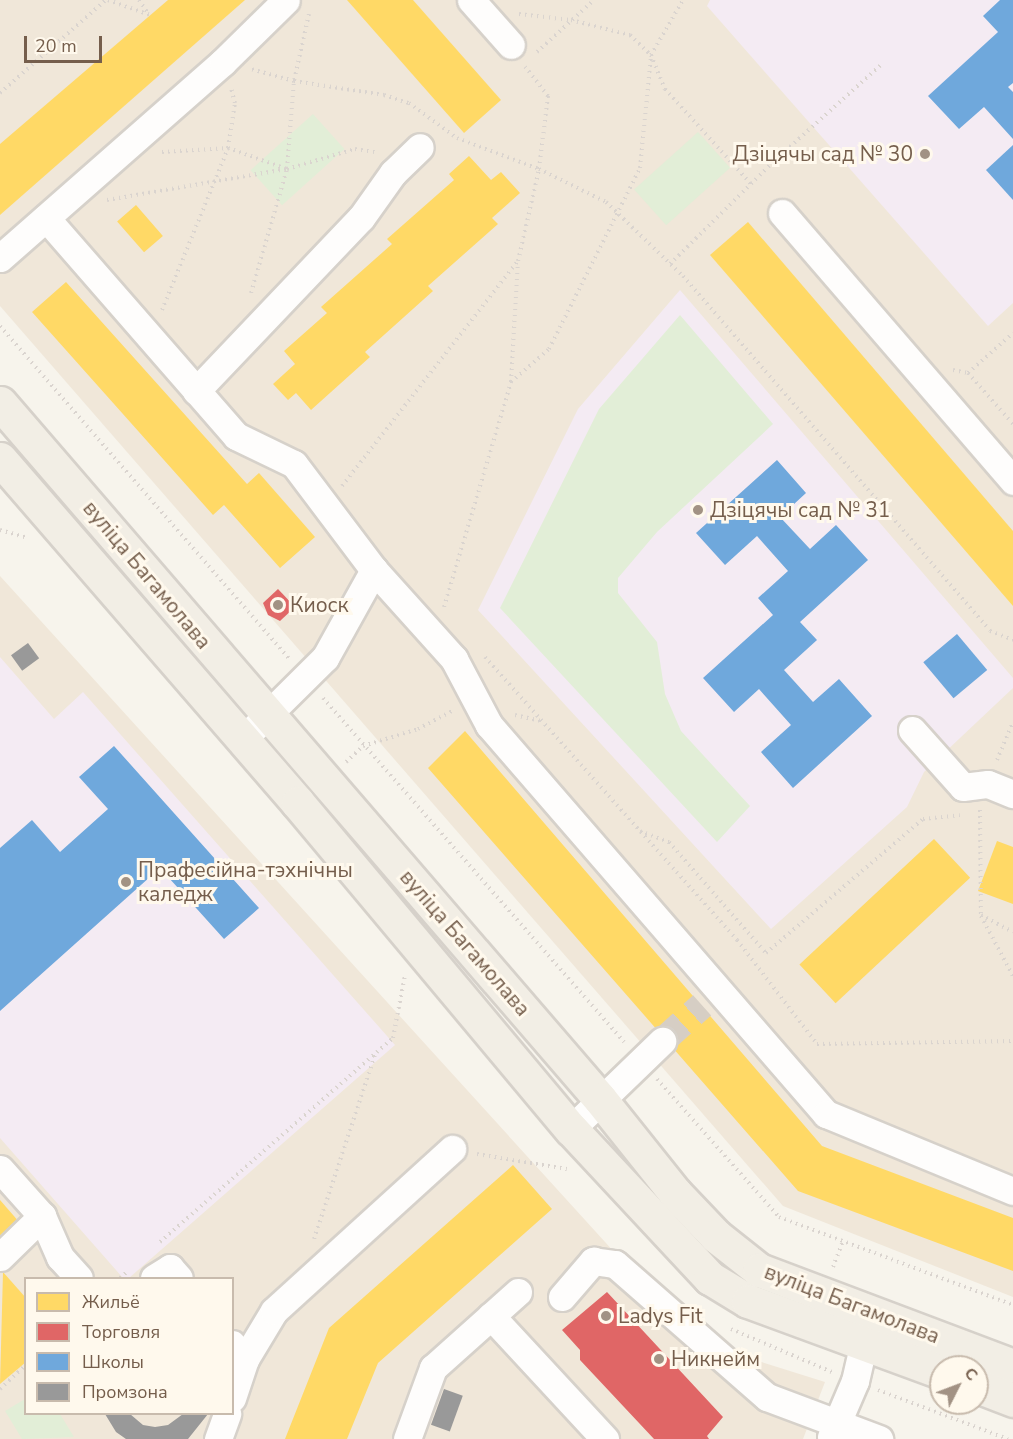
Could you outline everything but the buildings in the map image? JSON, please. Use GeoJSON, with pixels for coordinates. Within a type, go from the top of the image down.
{"type":"FeatureCollection","features":[{"type":"Feature","properties":{"kind":"main road","name":"вуліца Багамолава"},"geometry":{"type":"LineString","coordinates":[[0,403],[268,718],[600,1099],[675,1193],[716,1236],[759,1270],[1013,1366]]}},
{"type":"Feature","properties":{"kind":"main road","name":"вуліца Багамолава"},"geometry":{"type":"LineString","coordinates":[[0,459],[571,1128],[710,1278],[747,1301],[929,1367]]}},
{"type":"Feature","properties":{"kind":"main road"},"geometry":{"type":"LineString","coordinates":[[864,1343],[874,1312]]}},
{"type":"Feature","properties":{"kind":"main road"},"geometry":{"type":"LineString","coordinates":[[989,1391],[1013,1400]]}},
{"type":"Feature","properties":{"kind":"lane"},"geometry":{"type":"LineString","coordinates":[[0,258],[223,62],[298,3]]}},
{"type":"Feature","properties":{"kind":"lane"},"geometry":{"type":"LineString","coordinates":[[476,5],[511,45]]}},
{"type":"Feature","properties":{"kind":"lane"},"geometry":{"type":"LineString","coordinates":[[196,391],[361,218],[393,173],[420,147]]}},
{"type":"Feature","properties":{"kind":"lane"},"geometry":{"type":"LineString","coordinates":[[782,213],[1013,481]]}},
{"type":"Feature","properties":{"kind":"lane"},"geometry":{"type":"LineString","coordinates":[[46,218],[236,436],[294,464],[374,570],[454,659],[489,726],[710,997],[826,1114],[1013,1191]]}},
{"type":"Feature","properties":{"kind":"lane"},"geometry":{"type":"LineString","coordinates":[[242,740],[268,718],[325,658],[374,570]]}},
{"type":"Feature","properties":{"kind":"lane"},"geometry":{"type":"LineString","coordinates":[[912,730],[963,787],[988,784],[1013,794]]}},
{"type":"Feature","properties":{"kind":"lane"},"geometry":{"type":"LineString","coordinates":[[571,1128],[662,1041]]}},
{"type":"Feature","properties":{"kind":"lane"},"geometry":{"type":"LineString","coordinates":[[234,1385],[239,1352],[274,1311],[452,1149]]}},
{"type":"Feature","properties":{"kind":"lane"},"geometry":{"type":"LineString","coordinates":[[0,1169],[42,1216],[60,1257],[78,1277]]}},
{"type":"Feature","properties":{"kind":"lane"},"geometry":{"type":"LineString","coordinates":[[0,1257],[42,1216]]}},
{"type":"Feature","properties":{"kind":"lane"},"geometry":{"type":"LineString","coordinates":[[562,1297],[593,1261],[615,1264],[767,1397],[833,1430],[879,1439]]}},
{"type":"Feature","properties":{"kind":"lane"},"geometry":{"type":"LineString","coordinates":[[142,1274],[170,1268],[178,1277]]}},
{"type":"Feature","properties":{"kind":"lane"},"geometry":{"type":"LineString","coordinates":[[407,1439],[433,1368],[518,1292]]}},
{"type":"Feature","properties":{"kind":"lane"},"geometry":{"type":"LineString","coordinates":[[491,1316],[605,1439]]}},
{"type":"Feature","properties":{"kind":"lane"},"geometry":{"type":"LineString","coordinates":[[833,1430],[855,1381],[864,1343]]}},
{"type":"Feature","properties":{"kind":"lane"},"geometry":{"type":"LineString","coordinates":[[219,1439],[226,1415]]}},
{"type":"Feature","properties":{"kind":"path"},"geometry":{"type":"LineString","coordinates":[[0,93],[107,0],[150,15],[139,0]]}},
{"type":"Feature","properties":{"kind":"path"},"geometry":{"type":"LineString","coordinates":[[450,618],[443,610],[511,382],[518,261],[539,169],[548,96],[523,64],[594,0]]}},
{"type":"Feature","properties":{"kind":"path"},"geometry":{"type":"LineString","coordinates":[[511,382],[549,350],[640,168],[651,55],[683,0]]}},
{"type":"Feature","properties":{"kind":"path"},"geometry":{"type":"LineString","coordinates":[[247,306],[287,169],[298,3]]}},
{"type":"Feature","properties":{"kind":"path"},"geometry":{"type":"LineString","coordinates":[[476,5],[571,20],[630,35],[651,55],[665,89],[752,185]]}},
{"type":"Feature","properties":{"kind":"path"},"geometry":{"type":"LineString","coordinates":[[223,62],[294,81],[384,95],[409,104],[457,138],[539,169],[606,202],[670,264],[990,631],[1013,640]]}},
{"type":"Feature","properties":{"kind":"path"},"geometry":{"type":"LineString","coordinates":[[149,336],[183,264],[228,148],[235,103],[223,62]]}},
{"type":"Feature","properties":{"kind":"path"},"geometry":{"type":"LineString","coordinates":[[670,264],[883,63]]}},
{"type":"Feature","properties":{"kind":"path"},"geometry":{"type":"LineString","coordinates":[[101,202],[287,169],[355,149],[375,152],[420,147],[457,138]]}},
{"type":"Feature","properties":{"kind":"path"},"geometry":{"type":"LineString","coordinates":[[116,154],[228,148],[287,169]]}},
{"type":"Feature","properties":{"kind":"path"},"geometry":{"type":"LineString","coordinates":[[326,507],[518,261]]}},
{"type":"Feature","properties":{"kind":"path"},"geometry":{"type":"LineString","coordinates":[[0,326],[363,746],[778,1216],[1013,1305]]}},
{"type":"Feature","properties":{"kind":"path"},"geometry":{"type":"LineString","coordinates":[[968,373],[1013,333]]}},
{"type":"Feature","properties":{"kind":"path"},"geometry":{"type":"LineString","coordinates":[[911,363],[968,373],[1013,424]]}},
{"type":"Feature","properties":{"kind":"path"},"geometry":{"type":"LineString","coordinates":[[0,530],[37,541],[30,532]]}},
{"type":"Feature","properties":{"kind":"path"},"geometry":{"type":"LineString","coordinates":[[481,652],[737,940],[817,1044],[1013,1041]]}},
{"type":"Feature","properties":{"kind":"path"},"geometry":{"type":"LineString","coordinates":[[363,746],[418,729],[456,709],[480,707],[542,721]]}},
{"type":"Feature","properties":{"kind":"path"},"geometry":{"type":"LineString","coordinates":[[1013,722],[988,784],[980,813],[981,915],[1013,976]]}},
{"type":"Feature","properties":{"kind":"path"},"geometry":{"type":"LineString","coordinates":[[640,830],[669,842],[766,953],[923,819],[987,812]]}},
{"type":"Feature","properties":{"kind":"path"},"geometry":{"type":"LineString","coordinates":[[981,915],[1013,932]]}},
{"type":"Feature","properties":{"kind":"path"},"geometry":{"type":"LineString","coordinates":[[157,1246],[393,1038],[406,970]]}},
{"type":"Feature","properties":{"kind":"path"},"geometry":{"type":"LineString","coordinates":[[312,1245],[375,1054]]}},
{"type":"Feature","properties":{"kind":"path"},"geometry":{"type":"LineString","coordinates":[[452,1149],[579,1171]]}},
{"type":"Feature","properties":{"kind":"path"},"geometry":{"type":"LineString","coordinates":[[126,1277],[142,1274]]}},
{"type":"Feature","properties":{"kind":"path"},"geometry":{"type":"LineString","coordinates":[[0,1389],[24,1367]]}},
{"type":"Feature","properties":{"kind":"shaded area"},"geometry":{"type":"Polygon","coordinates":[[[0,0],[1013,0],[1013,1297],[783,1206],[0,306],[0,0]]]}},
{"type":"Feature","properties":{"kind":"shaded area","name":"Дзіцячы сад № 30"},"geometry":{"type":"Polygon","coordinates":[[[710,0],[1013,0],[1013,303],[988,326],[707,6],[710,0]]]}},
{"type":"Feature","properties":{"kind":"shaded area","name":"Дзіцячы сад № 31"},"geometry":{"type":"Polygon","coordinates":[[[680,290],[1013,678],[1013,688],[924,772],[907,807],[771,929],[478,610],[578,409],[680,290]]]}},
{"type":"Feature","properties":{"kind":"shaded area"},"geometry":{"type":"Polygon","coordinates":[[[0,576],[695,1341],[825,1382],[803,1439],[0,1439],[0,576]]]}},
{"type":"Feature","properties":{"kind":"shaded area","name":"Прафесійна-тэхнічны каледж"},"geometry":{"type":"Polygon","coordinates":[[[0,657],[54,719],[83,692],[395,1045],[130,1277],[122,1277],[0,1138],[0,657]]]}},
{"type":"Feature","properties":{"kind":"green space"},"geometry":{"type":"Polygon","coordinates":[[[313,114],[344,149],[282,205],[251,170],[313,114]]]}},
{"type":"Feature","properties":{"kind":"green space"},"geometry":{"type":"Polygon","coordinates":[[[698,132],[730,168],[666,225],[634,190],[698,132]]]}},
{"type":"Feature","properties":{"kind":"green space"},"geometry":{"type":"Polygon","coordinates":[[[680,315],[773,424],[657,532],[618,578],[618,593],[657,642],[665,694],[681,731],[750,806],[717,842],[500,608],[599,409],[680,315]]]}},
{"type":"Feature","properties":{"kind":"green space"},"geometry":{"type":"Polygon","coordinates":[[[24,1400],[24,1415],[61,1415],[74,1437],[22,1439],[5,1411],[24,1400]]]}},
{"type":"Feature","properties":{"kind":"tunnel"},"geometry":{"type":"LineString","coordinates":[[662,1041],[702,1005]]}},
{"type":"Feature","properties":{"kind":"place","name":"Дзіцячы сад № 30"},"geometry":{"type":"Point","coordinates":[925,154]}},
{"type":"Feature","properties":{"kind":"place","name":"Дзіцячы сад № 31"},"geometry":{"type":"Point","coordinates":[698,510]}},
{"type":"Feature","properties":{"kind":"place","name":"Киоск"},"geometry":{"type":"Point","coordinates":[278,605]}},
{"type":"Feature","properties":{"kind":"place","name":"Прафесійна-тэхнічны каледж"},"geometry":{"type":"Point","coordinates":[126,882]}},
{"type":"Feature","properties":{"kind":"place","name":"Ladys Fit"},"geometry":{"type":"Point","coordinates":[606,1316]}},
{"type":"Feature","properties":{"kind":"place","name":"Никнейм"},"geometry":{"type":"Point","coordinates":[659,1359]}}]}
